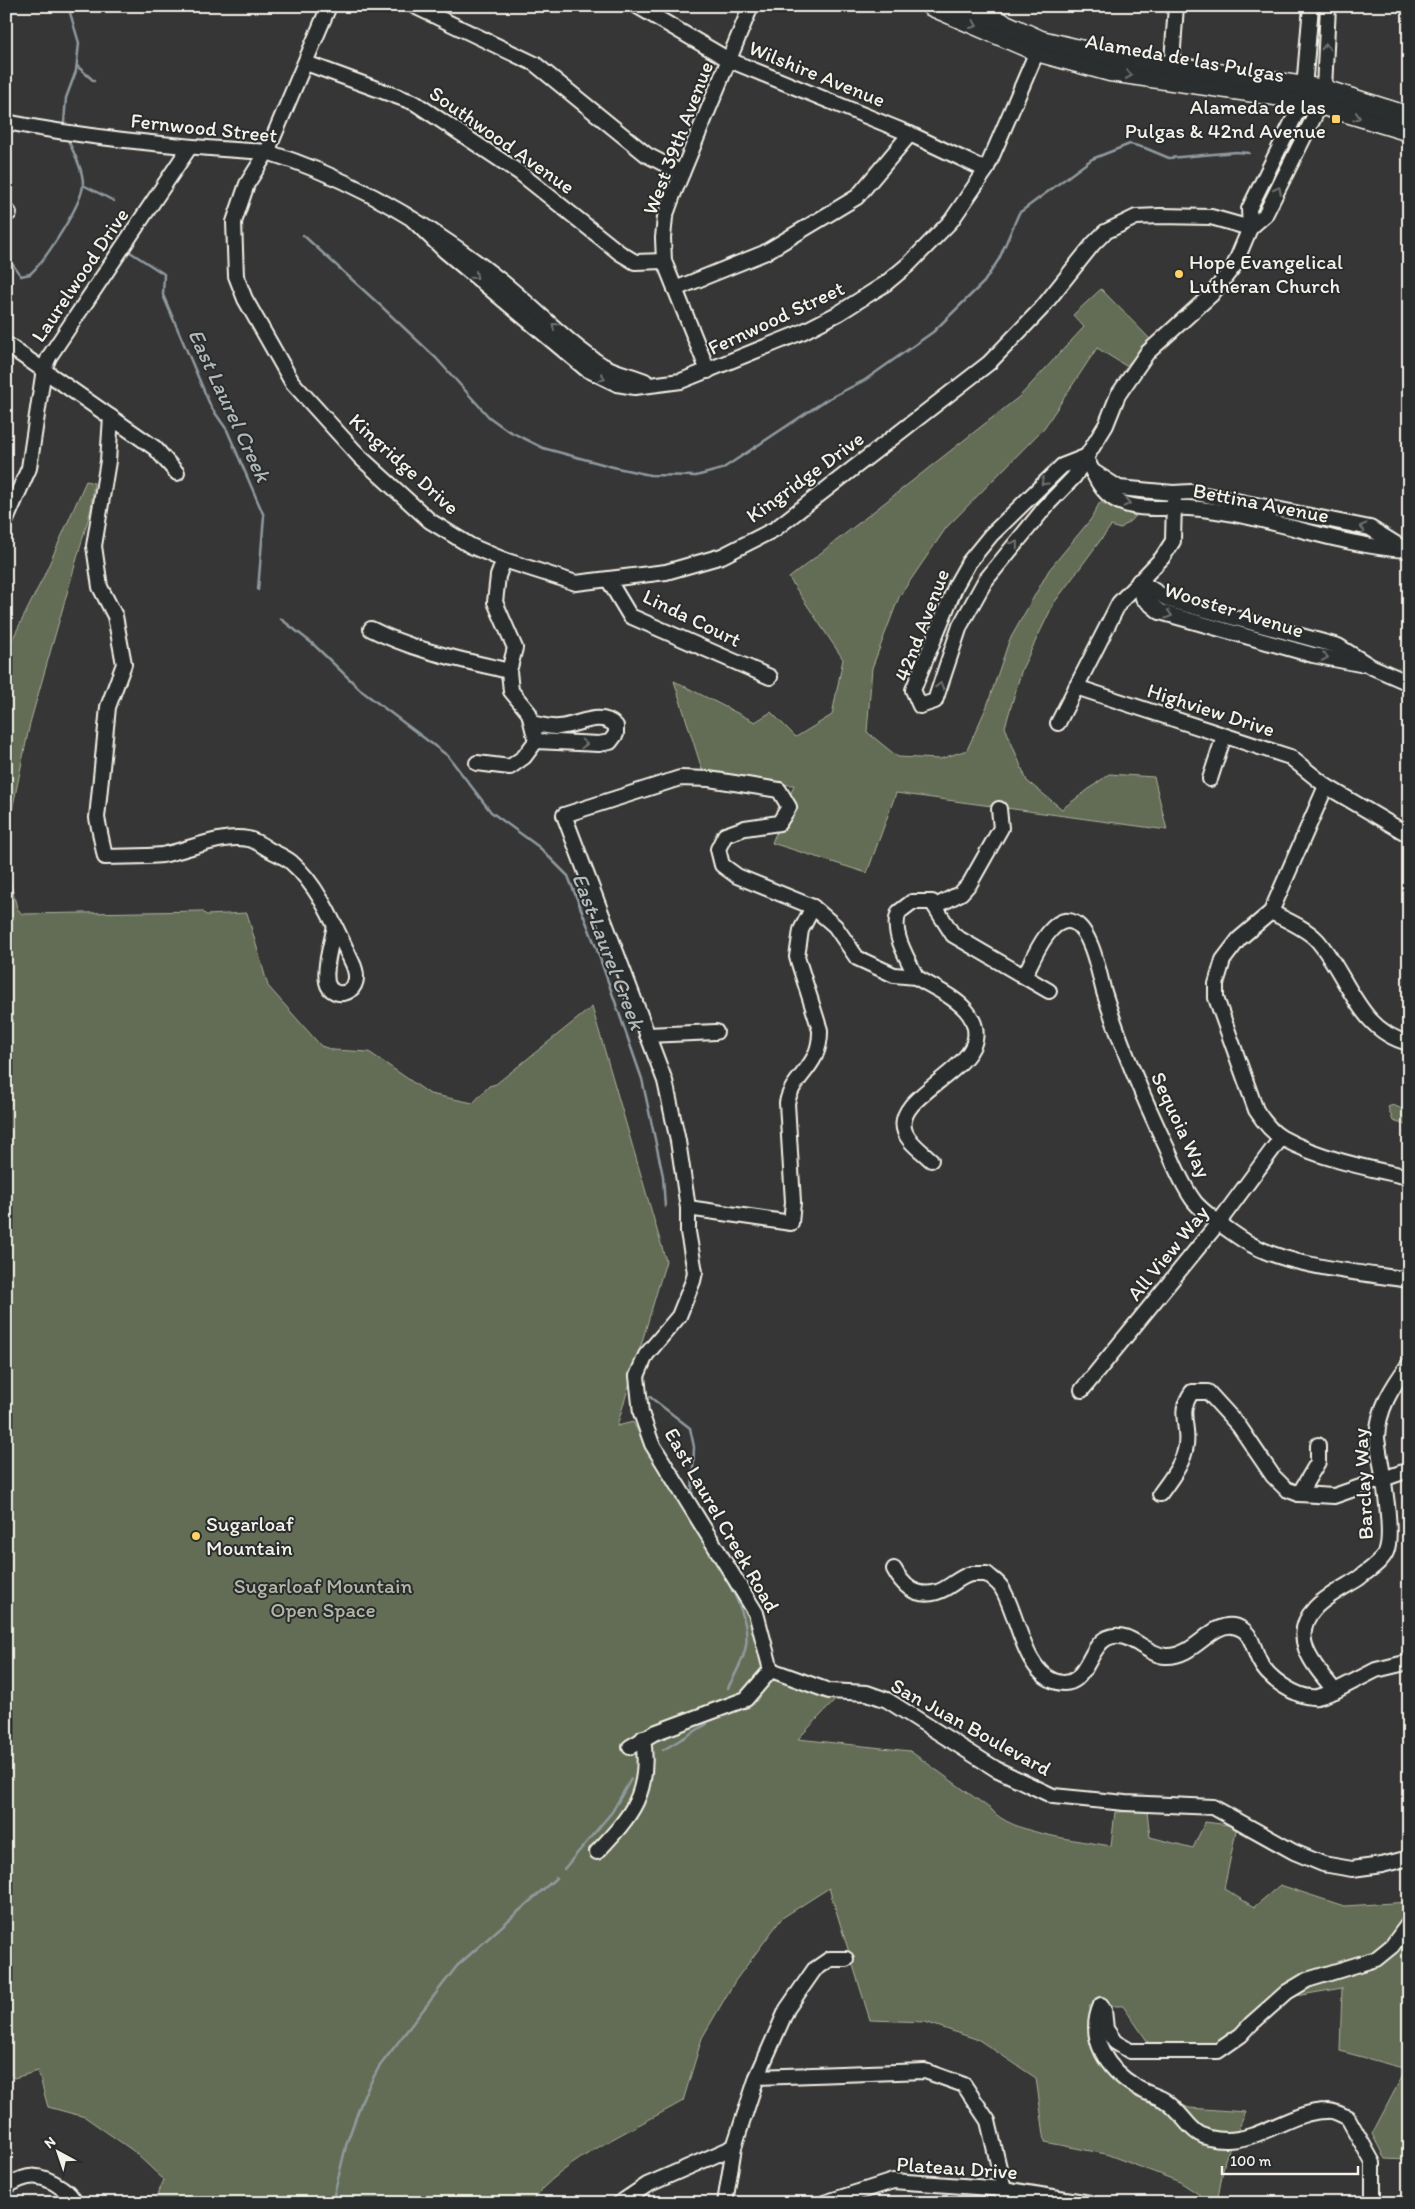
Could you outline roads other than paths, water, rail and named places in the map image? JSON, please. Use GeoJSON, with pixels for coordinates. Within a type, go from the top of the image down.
{"type":"FeatureCollection","features":[{"type":"Feature","properties":{"kind":"main road","name":"Alameda de las Pulgas"},"geometry":{"type":"LineString","coordinates":[[966,6],[1039,46]]}},
{"type":"Feature","properties":{"kind":"main road","name":"Alameda de las Pulgas"},"geometry":{"type":"LineString","coordinates":[[939,8],[1110,72],[1171,73],[1304,93],[1409,116]]}},
{"type":"Feature","properties":{"kind":"main road","name":"Alameda de las Pulgas"},"geometry":{"type":"LineString","coordinates":[[1322,97],[1409,132]]}},
{"type":"Feature","properties":{"kind":"street","name":"Kingridge Drive"},"geometry":{"type":"LineString","coordinates":[[329,6],[267,152],[247,184],[234,222],[236,276],[245,299],[292,382],[360,457],[430,521],[471,546],[504,560],[576,583],[609,581],[666,572],[722,556],[774,529],[989,363],[1041,309],[1093,244],[1106,232],[1136,218],[1160,216],[1211,218],[1250,228]]}},
{"type":"Feature","properties":{"kind":"street"},"geometry":{"type":"LineString","coordinates":[[414,6],[535,64],[647,154],[682,173]]}},
{"type":"Feature","properties":{"kind":"street","name":"Wilshire Avenue"},"geometry":{"type":"LineString","coordinates":[[637,6],[729,60],[910,134],[986,170]]}},
{"type":"Feature","properties":{"kind":"street","name":"West 39th Avenue"},"geometry":{"type":"LineString","coordinates":[[708,371],[664,261],[663,238],[665,217],[752,6]]}},
{"type":"Feature","properties":{"kind":"street"},"geometry":{"type":"LineString","coordinates":[[1171,73],[1176,6]]}},
{"type":"Feature","properties":{"kind":"street","name":"42nd Avenue"},"geometry":{"type":"LineString","coordinates":[[1250,228],[1248,209],[1304,93],[1311,6]]}},
{"type":"Feature","properties":{"kind":"street","name":"42nd Avenue"},"geometry":{"type":"LineString","coordinates":[[1085,457],[1062,466],[991,535],[969,562],[956,585],[913,690],[920,706],[935,702],[960,626],[986,581],[1047,505],[1074,477],[1106,425],[1118,395],[1147,354],[1212,294],[1234,266],[1250,228],[1265,215],[1322,97],[1328,6]]}},
{"type":"Feature","properties":{"kind":"street","name":"Fernwood Street"},"geometry":{"type":"LineString","coordinates":[[6,122],[48,130],[189,148],[267,152],[351,184],[450,242],[501,280],[604,366],[656,385],[681,381],[802,332],[839,313],[885,284],[909,264],[951,221],[986,170],[1039,46]]}},
{"type":"Feature","properties":{"kind":"street","name":"Southwood Avenue"},"geometry":{"type":"LineString","coordinates":[[306,62],[415,103],[520,173],[620,253],[635,262],[664,261]]}},
{"type":"Feature","properties":{"kind":"street"},"geometry":{"type":"LineString","coordinates":[[675,288],[764,253],[857,197],[910,134]]}},
{"type":"Feature","properties":{"kind":"street","name":"Laurelwood Drive"},"geometry":{"type":"LineString","coordinates":[[6,520],[29,468],[44,369],[48,357],[189,148]]}},
{"type":"Feature","properties":{"kind":"street"},"geometry":{"type":"LineString","coordinates":[[6,344],[155,448],[177,473]]}},
{"type":"Feature","properties":{"kind":"street"},"geometry":{"type":"LineString","coordinates":[[112,417],[108,461],[94,546],[100,587],[115,616],[124,664],[108,707],[97,818],[105,857],[161,855],[231,839],[249,839],[291,862],[312,888],[334,925]]}},
{"type":"Feature","properties":{"kind":"street","name":"Bettina Avenue"},"geometry":{"type":"LineString","coordinates":[[1085,457],[1094,472],[1099,487],[1116,500],[1150,508],[1189,508],[1227,514],[1379,548],[1407,550]]}},
{"type":"Feature","properties":{"kind":"street","name":"Bettina Avenue"},"geometry":{"type":"LineString","coordinates":[[1094,472],[1119,488],[1173,493],[1191,492],[1370,528],[1407,550]]}},
{"type":"Feature","properties":{"kind":"street"},"geometry":{"type":"LineString","coordinates":[[1058,723],[1119,602],[1162,558],[1173,540],[1175,509],[1173,493]]}},
{"type":"Feature","properties":{"kind":"street"},"geometry":{"type":"LineString","coordinates":[[477,763],[510,767],[524,757],[536,741],[529,713],[511,691],[509,671],[515,648],[495,602],[498,576],[504,560]]}},
{"type":"Feature","properties":{"kind":"street","name":"Linda Court"},"geometry":{"type":"LineString","coordinates":[[609,581],[630,616],[770,677]]}},
{"type":"Feature","properties":{"kind":"street","name":"Wooster Avenue"},"geometry":{"type":"LineString","coordinates":[[1139,581],[1169,600],[1338,646],[1370,666],[1409,683]]}},
{"type":"Feature","properties":{"kind":"street"},"geometry":{"type":"LineString","coordinates":[[371,629],[390,639],[509,671]]}},
{"type":"Feature","properties":{"kind":"street","name":"Highview Drive"},"geometry":{"type":"LineString","coordinates":[[1076,687],[1290,757],[1326,786],[1409,836]]}},
{"type":"Feature","properties":{"kind":"street"},"geometry":{"type":"LineString","coordinates":[[532,723],[560,727],[598,718],[609,719],[616,726],[616,734],[610,742],[599,744],[536,741]]}},
{"type":"Feature","properties":{"kind":"street"},"geometry":{"type":"LineString","coordinates":[[1210,779],[1224,736]]}},
{"type":"Feature","properties":{"kind":"street","name":"East Laurel Creek Road"},"geometry":{"type":"LineString","coordinates":[[771,1670],[756,1613],[652,1444],[641,1413],[637,1376],[646,1355],[679,1316],[693,1281],[695,1272],[688,1232],[688,1208],[678,1141],[665,1081],[564,815],[680,778],[709,779],[778,790],[789,807],[779,823],[745,828],[725,835],[718,849],[722,864],[737,876],[813,906]]}},
{"type":"Feature","properties":{"kind":"street"},"geometry":{"type":"LineString","coordinates":[[1326,786],[1272,912],[1240,939],[1223,960],[1216,984],[1216,998],[1256,1110],[1265,1124],[1282,1138],[1346,1162],[1409,1177]]}},
{"type":"Feature","properties":{"kind":"street"},"geometry":{"type":"LineString","coordinates":[[936,906],[961,892],[970,882],[1001,828],[999,809]]}},
{"type":"Feature","properties":{"kind":"street"},"geometry":{"type":"LineString","coordinates":[[916,977],[898,936],[897,918],[905,907],[912,902],[922,901],[936,906],[953,935],[1025,975],[1048,991]]}},
{"type":"Feature","properties":{"kind":"street"},"geometry":{"type":"LineString","coordinates":[[688,1208],[791,1223],[792,1194],[787,1103],[790,1094],[816,1056],[821,1042],[820,1030],[797,957],[801,930],[813,906],[835,926],[857,958],[894,975],[916,977],[964,1009],[973,1022],[972,1048],[963,1062],[912,1104],[905,1113],[903,1121],[905,1134],[932,1160]]}},
{"type":"Feature","properties":{"kind":"street"},"geometry":{"type":"LineString","coordinates":[[1272,912],[1315,938],[1372,1023],[1388,1035],[1409,1043]]}},
{"type":"Feature","properties":{"kind":"street","name":"Sequoia Way"},"geometry":{"type":"LineString","coordinates":[[1025,975],[1046,934],[1055,926],[1074,922],[1083,931],[1089,943],[1105,996],[1151,1115],[1194,1201],[1219,1222],[1254,1247],[1299,1262],[1409,1280]]}},
{"type":"Feature","properties":{"kind":"street"},"geometry":{"type":"LineString","coordinates":[[647,1035],[716,1032]]}},
{"type":"Feature","properties":{"kind":"street","name":"All View Way"},"geometry":{"type":"LineString","coordinates":[[1082,1390],[1219,1222],[1282,1138]]}},
{"type":"Feature","properties":{"kind":"street","name":"Barclay Way"},"geometry":{"type":"LineString","coordinates":[[1335,1691],[1304,1648],[1305,1626],[1314,1608],[1368,1571],[1386,1554],[1389,1524],[1377,1438],[1380,1414],[1396,1383],[1409,1364]]}},
{"type":"Feature","properties":{"kind":"street"},"geometry":{"type":"LineString","coordinates":[[1160,1494],[1178,1468],[1186,1445],[1184,1404],[1192,1392],[1208,1392],[1238,1426],[1273,1476],[1286,1489],[1299,1494],[1334,1496],[1409,1470]]}},
{"type":"Feature","properties":{"kind":"street"},"geometry":{"type":"LineString","coordinates":[[1299,1494],[1318,1462],[1318,1445]]}},
{"type":"Feature","properties":{"kind":"street"},"geometry":{"type":"LineString","coordinates":[[894,1569],[902,1584],[913,1592],[924,1593],[938,1592],[971,1574],[987,1574],[1001,1586],[1032,1660],[1040,1671],[1054,1681],[1068,1682],[1078,1677],[1085,1669],[1100,1643],[1108,1637],[1123,1636],[1150,1652],[1166,1656],[1183,1654],[1196,1647],[1215,1630],[1225,1626],[1243,1629],[1250,1636],[1264,1667],[1298,1694],[1317,1697],[1335,1691],[1376,1670],[1409,1662]]}},
{"type":"Feature","properties":{"kind":"street"},"geometry":{"type":"LineString","coordinates":[[630,1747],[643,1738],[746,1699],[771,1670]]}},
{"type":"Feature","properties":{"kind":"street","name":"San Juan Boulevard"},"geometry":{"type":"LineString","coordinates":[[771,1670],[829,1691],[867,1693],[887,1700],[996,1769],[1054,1796],[1125,1803],[1213,1807],[1294,1852],[1323,1864],[1342,1868],[1382,1866],[1409,1858]]}},
{"type":"Feature","properties":{"kind":"street"},"geometry":{"type":"LineString","coordinates":[[597,1852],[636,1807],[643,1785],[645,1753],[643,1738]]}},
{"type":"Feature","properties":{"kind":"street"},"geometry":{"type":"LineString","coordinates":[[1373,2203],[1373,2163],[1348,2118],[1328,2110],[1298,2116],[1243,2137],[1227,2140],[1202,2137],[1165,2101],[1136,2087],[1113,2069],[1104,2059],[1095,2031],[1101,2006],[1104,2010],[1106,2029],[1115,2042],[1130,2051],[1218,2051],[1241,2035],[1287,1992],[1307,1980],[1376,1959],[1392,1946],[1409,1923]]}},
{"type":"Feature","properties":{"kind":"street"},"geometry":{"type":"LineString","coordinates":[[725,2203],[734,2147],[757,2077],[787,2009],[814,1970],[830,1959],[846,1959]]}},
{"type":"Feature","properties":{"kind":"street"},"geometry":{"type":"LineString","coordinates":[[757,2077],[925,2071],[964,2085],[988,2121],[1003,2196]]}},
{"type":"Feature","properties":{"kind":"street"},"geometry":{"type":"LineString","coordinates":[[620,2203],[647,2185],[734,2147]]}},
{"type":"Feature","properties":{"kind":"street"},"geometry":{"type":"LineString","coordinates":[[6,2187],[35,2176],[43,2177],[69,2193],[75,2203]]}},
{"type":"Feature","properties":{"kind":"street","name":"Plateau Drive"},"geometry":{"type":"LineString","coordinates":[[824,2203],[893,2181],[1003,2196],[1090,2203]]}},
{"type":"Feature","properties":{"kind":"waterway"},"geometry":{"type":"LineString","coordinates":[[64,123],[66,98],[76,71],[79,43],[68,6]]}},
{"type":"Feature","properties":{"kind":"waterway"},"geometry":{"type":"LineString","coordinates":[[77,66],[94,81]]}},
{"type":"Feature","properties":{"kind":"waterway"},"geometry":{"type":"LineString","coordinates":[[6,266],[13,265],[21,276],[30,274],[53,245],[77,204],[83,179],[68,140]]}},
{"type":"Feature","properties":{"kind":"waterway"},"geometry":{"type":"LineString","coordinates":[[303,235],[436,358],[489,417],[507,430],[543,448],[617,468],[650,475],[696,476],[722,469],[826,400],[865,380],[933,332],[984,282],[999,259],[1019,213],[1092,159],[1130,144],[1169,158],[1236,152],[1249,153]]}},
{"type":"Feature","properties":{"kind":"waterway","name":"East Laurel Creek"},"geometry":{"type":"LineString","coordinates":[[83,185],[114,201]]}},
{"type":"Feature","properties":{"kind":"waterway","name":"East Laurel Creek"},"geometry":{"type":"LineString","coordinates":[[130,252],[164,274],[163,295],[211,407],[227,430],[264,516],[258,590]]}},
{"type":"Feature","properties":{"kind":"waterway","name":"East Laurel Creek"},"geometry":{"type":"LineString","coordinates":[[281,619],[313,644],[363,692],[448,756],[491,812],[539,847],[568,876],[596,947],[642,1079],[663,1176],[665,1207]]}},
{"type":"Feature","properties":{"kind":"waterway","name":"East Laurel Creek"},"geometry":{"type":"LineString","coordinates":[[650,1397],[690,1428],[694,1447],[692,1496]]}},
{"type":"Feature","properties":{"kind":"waterway","name":"East Laurel Creek"},"geometry":{"type":"LineString","coordinates":[[689,1519],[736,1597],[746,1630],[746,1645],[743,1656],[728,1688]]}},
{"type":"Feature","properties":{"kind":"waterway","name":"East Laurel Creek"},"geometry":{"type":"LineString","coordinates":[[663,1750],[707,1724]]}},
{"type":"Feature","properties":{"kind":"waterway","name":"East Laurel Creek"},"geometry":{"type":"LineString","coordinates":[[564,1869],[612,1812],[631,1779]]}},
{"type":"Feature","properties":{"kind":"waterway","name":"East Laurel Creek"},"geometry":{"type":"LineString","coordinates":[[332,2203],[347,2142],[364,2095],[379,2067],[457,1966],[556,1878]]}},
{"type":"Feature","properties":{"kind":"place","name":"Alameda de las Pulgas & 42nd Avenue"},"geometry":{"type":"Point","coordinates":[1336,119]}},
{"type":"Feature","properties":{"kind":"place","name":"Hope Evangelical Lutheran Church"},"geometry":{"type":"Point","coordinates":[1179,274]}},
{"type":"Feature","properties":{"kind":"place","name":"Sugarloaf Mountain"},"geometry":{"type":"Point","coordinates":[196,1536]}},
{"type":"Feature","properties":{"kind":"park label","name":"Sugarloaf Mountain Open Space"},"geometry":{"type":"Point","coordinates":[323,1598]}}]}
